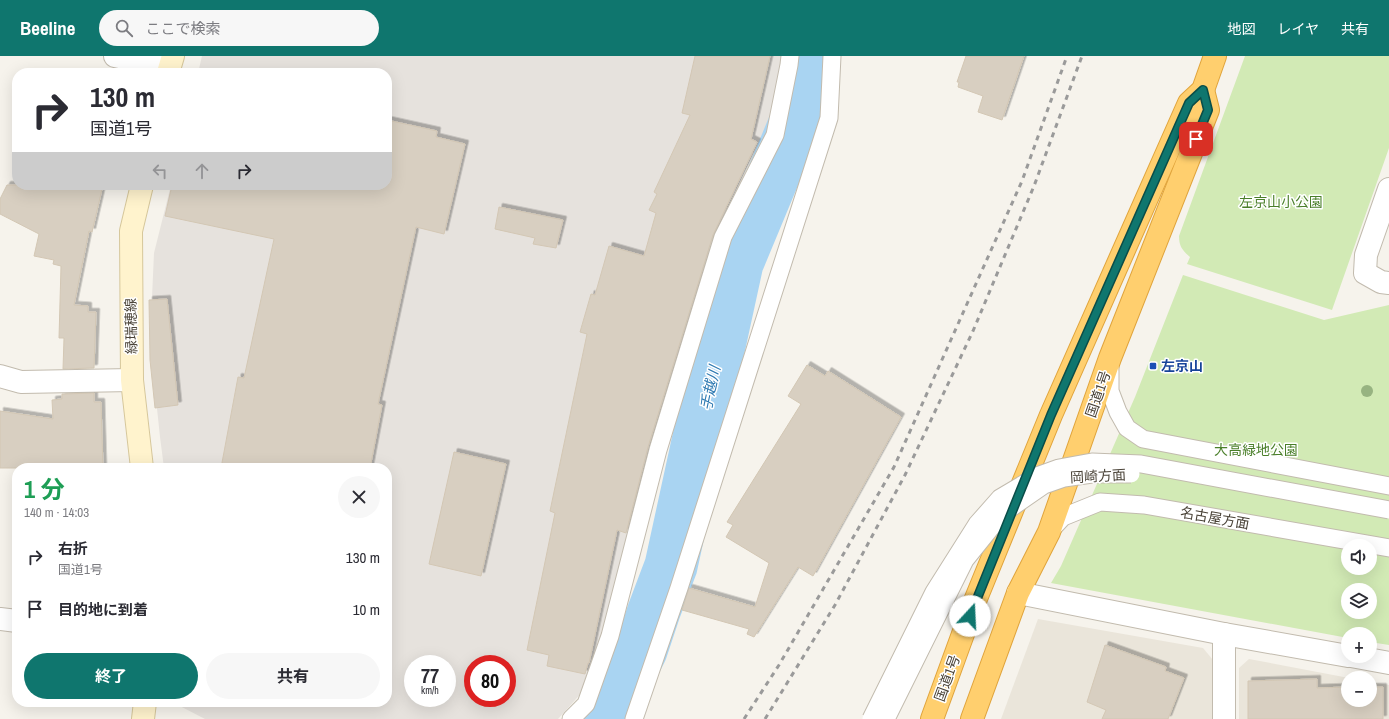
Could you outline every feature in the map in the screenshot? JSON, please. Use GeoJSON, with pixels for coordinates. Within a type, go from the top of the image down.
{"type":"FeatureCollection","features":[{"type":"Feature","properties":{"kind":"highway","name":"国道1号"},"geometry":{"type":"LineString","coordinates":[[932,719],[975,601],[1051,415],[1189,103],[1203,90],[1215,56]]}},
{"type":"Feature","properties":{"kind":"highway","name":"国道1号"},"geometry":{"type":"LineString","coordinates":[[972,719],[1018,593],[1049,532],[1110,358],[1208,110],[1203,90]]}},
{"type":"Feature","properties":{"kind":"main road","name":"緑瑞穂線"},"geometry":{"type":"LineString","coordinates":[[141,190],[131,231],[132,380],[141,463]]}},
{"type":"Feature","properties":{"kind":"main road"},"geometry":{"type":"LineString","coordinates":[[143,719],[144,707]]}},
{"type":"Feature","properties":{"kind":"street"},"geometry":{"type":"LineString","coordinates":[[115,56],[170,66]]}},
{"type":"Feature","properties":{"kind":"street"},"geometry":{"type":"LineString","coordinates":[[1389,189],[1366,255],[1365,273],[1381,282],[1389,283]]}},
{"type":"Feature","properties":{"kind":"street"},"geometry":{"type":"LineString","coordinates":[[0,376],[21,382],[132,380]]}},
{"type":"Feature","properties":{"kind":"street"},"geometry":{"type":"LineString","coordinates":[[1018,593],[1224,634],[1341,655]]}},
{"type":"Feature","properties":{"kind":"street"},"geometry":{"type":"LineString","coordinates":[[0,619],[12,621]]}},
{"type":"Feature","properties":{"kind":"street"},"geometry":{"type":"LineString","coordinates":[[1224,634],[1224,719]]}},
{"type":"Feature","properties":{"kind":"street"},"geometry":{"type":"LineString","coordinates":[[1377,661],[1389,663]]}},
{"type":"Feature","properties":{"kind":"lane"},"geometry":{"type":"LineString","coordinates":[[571,719],[586,704],[610,636],[658,450],[723,237],[775,135],[790,56]]}},
{"type":"Feature","properties":{"kind":"lane"},"geometry":{"type":"LineString","coordinates":[[634,719],[679,588],[830,118],[832,56]]}},
{"type":"Feature","properties":{"kind":"lane"},"geometry":{"type":"LineString","coordinates":[[1110,358],[1110,391],[1118,412],[1127,428],[1143,439],[1389,486]]}},
{"type":"Feature","properties":{"kind":"lane"},"geometry":{"type":"LineString","coordinates":[[871,719],[934,592],[977,524],[1000,498],[1037,476],[1059,468],[1092,462],[1141,464],[1389,510]]}},
{"type":"Feature","properties":{"kind":"lane","name":"岡崎方面"},"geometry":{"type":"LineString","coordinates":[[886,719],[965,560],[1002,514],[1044,485],[1064,478],[1092,474],[1137,474],[1389,522]]}},
{"type":"Feature","properties":{"kind":"lane","name":"名古屋方面"},"geometry":{"type":"LineString","coordinates":[[1049,532],[1063,517],[1100,502],[1144,505],[1389,548]]}},
{"type":"Feature","properties":{"kind":"shaded area"},"geometry":{"type":"Polygon","coordinates":[[[202,56],[781,56],[779,86],[766,127],[711,242],[595,668],[584,690],[558,719],[205,719],[182,707],[392,707],[392,463],[163,463],[150,342],[154,253],[170,190],[392,190],[392,68],[199,68],[202,56]]]}},
{"type":"Feature","properties":{"kind":"shaded area"},"geometry":{"type":"Polygon","coordinates":[[[1038,619],[1203,648],[1213,660],[1212,719],[1001,719],[1038,619]]]}},
{"type":"Feature","properties":{"kind":"shaded area"},"geometry":{"type":"Polygon","coordinates":[[[1249,659],[1341,676],[1341,707],[1377,707],[1377,683],[1389,685],[1389,719],[1239,719],[1239,668],[1249,659]]]}},
{"type":"Feature","properties":{"kind":"green space","name":"左京山小公園"},"geometry":{"type":"Polygon","coordinates":[[[1245,56],[1389,56],[1389,148],[1332,310],[1187,264],[1190,257],[1180,245],[1179,236],[1245,56]]]}},
{"type":"Feature","properties":{"kind":"green space","name":"大高緑地公園"},"geometry":{"type":"Polygon","coordinates":[[[1183,275],[1324,320],[1389,305],[1389,645],[1377,643],[1377,627],[1341,627],[1341,637],[1051,583],[1061,566],[1135,397],[1183,275]]]}},
{"type":"Feature","properties":{"kind":"building"},"geometry":{"type":"Polygon","coordinates":[[[695,56],[770,56],[751,139],[757,142],[713,235],[648,447],[626,533],[617,530],[589,663],[585,674],[547,666],[549,655],[527,650],[555,513],[550,511],[587,334],[580,332],[591,294],[595,295],[609,246],[644,256],[656,213],[649,210],[657,194],[654,192],[690,115],[682,113],[695,56]]]}},
{"type":"Feature","properties":{"kind":"building"},"geometry":{"type":"Polygon","coordinates":[[[966,56],[1024,56],[1002,120],[978,112],[983,96],[958,87],[959,82],[957,82],[966,56]]]}},
{"type":"Feature","properties":{"kind":"building"},"geometry":{"type":"Polygon","coordinates":[[[392,121],[437,131],[436,137],[465,144],[444,234],[416,227],[378,404],[382,405],[371,463],[222,463],[238,377],[244,378],[274,239],[165,216],[171,190],[392,190],[392,121]]]}},
{"type":"Feature","properties":{"kind":"building"},"geometry":{"type":"Polygon","coordinates":[[[7,185],[12,185],[12,190],[102,190],[92,232],[89,231],[74,305],[88,306],[88,312],[96,312],[94,368],[63,369],[64,338],[59,338],[61,266],[53,264],[54,260],[34,256],[39,234],[0,214],[0,199],[7,185]]]}},
{"type":"Feature","properties":{"kind":"building"},"geometry":{"type":"Polygon","coordinates":[[[499,207],[563,220],[556,248],[533,244],[535,238],[495,229],[499,207]]]}},
{"type":"Feature","properties":{"kind":"building"},"geometry":{"type":"Polygon","coordinates":[[[167,299],[178,405],[155,408],[150,360],[149,300],[167,299]]]}},
{"type":"Feature","properties":{"kind":"building"},"geometry":{"type":"Polygon","coordinates":[[[807,365],[825,376],[828,371],[901,417],[813,576],[798,567],[754,637],[747,634],[749,629],[682,610],[689,588],[755,607],[769,563],[726,537],[733,525],[727,522],[801,404],[788,396],[807,365]]]}},
{"type":"Feature","properties":{"kind":"building"},"geometry":{"type":"Polygon","coordinates":[[[94,393],[94,402],[101,402],[103,463],[12,463],[12,468],[0,468],[0,411],[53,419],[52,400],[62,399],[62,394],[94,393]]]}},
{"type":"Feature","properties":{"kind":"building"},"geometry":{"type":"Polygon","coordinates":[[[454,452],[506,464],[481,576],[429,564],[454,452]]]}},
{"type":"Feature","properties":{"kind":"building"},"geometry":{"type":"Polygon","coordinates":[[[1105,645],[1166,667],[1165,671],[1184,678],[1168,719],[1102,719],[1106,710],[1087,702],[1105,645]]]}},
{"type":"Feature","properties":{"kind":"building"},"geometry":{"type":"Polygon","coordinates":[[[1317,679],[1317,688],[1341,687],[1341,707],[1377,707],[1377,687],[1383,687],[1383,719],[1248,719],[1248,681],[1317,679]]]}},
{"type":"Feature","properties":{"kind":"waterway","name":"手越川"},"geometry":{"type":"LineString","coordinates":[[606,719],[641,650],[671,566],[737,263],[804,102],[810,56]]}},
{"type":"Feature","properties":{"kind":"railway"},"geometry":{"type":"LineString","coordinates":[[744,719],[779,665],[894,467],[1022,181],[1067,56]]}},
{"type":"Feature","properties":{"kind":"railway"},"geometry":{"type":"LineString","coordinates":[[765,719],[835,605],[905,475],[973,331],[1034,186],[1082,56]]}},
{"type":"Feature","properties":{"kind":"place","name":"左京山"},"geometry":{"type":"Point","coordinates":[1153,366]}},
{"type":"Feature","properties":{"kind":"route"},"geometry":{"type":"LineString","coordinates":[[970,616],[1051,415],[1189,103],[1203,90],[1208,110],[1196,139]]}}]}
